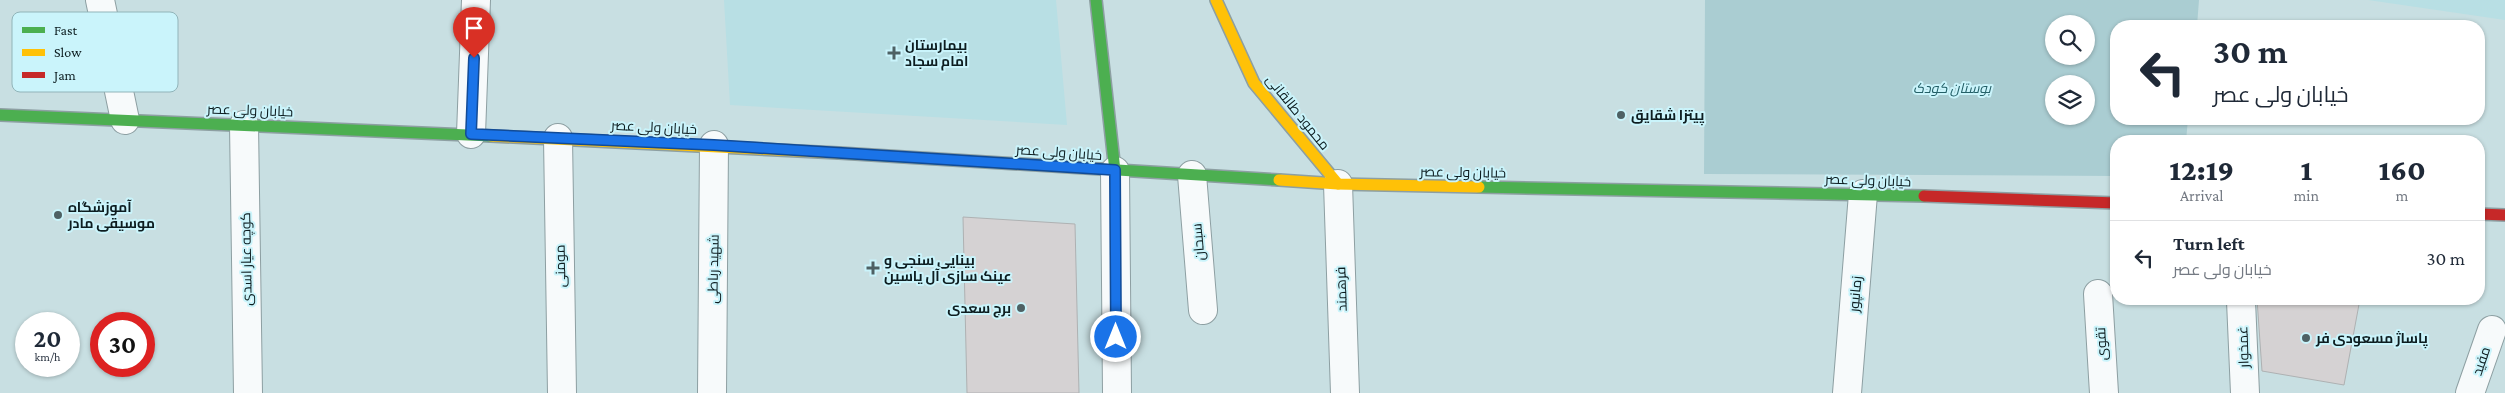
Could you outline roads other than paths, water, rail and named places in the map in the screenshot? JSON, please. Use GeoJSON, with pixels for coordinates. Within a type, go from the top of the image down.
{"type":"FeatureCollection","features":[{"type":"Feature","properties":{"kind":"main road"},"geometry":{"type":"LineString","coordinates":[[1096,0],[1115,170]]}},
{"type":"Feature","properties":{"kind":"main road","name":"محمود طالقانی"},"geometry":{"type":"LineString","coordinates":[[1216,0],[1254,83],[1285,123],[1338,184]]}},
{"type":"Feature","properties":{"kind":"main road","name":"خیابان ولی عصر"},"geometry":{"type":"LineString","coordinates":[[0,115],[714,145],[1338,184],[1863,194],[2110,203]]}},
{"type":"Feature","properties":{"kind":"main road"},"geometry":{"type":"LineString","coordinates":[[2485,214],[2505,215]]}},
{"type":"Feature","properties":{"kind":"street"},"geometry":{"type":"LineString","coordinates":[[471,134],[476,0]]}},
{"type":"Feature","properties":{"kind":"street"},"geometry":{"type":"LineString","coordinates":[[118,92],[124,120]]}},
{"type":"Feature","properties":{"kind":"street","name":"کوچه عیار اسدی"},"geometry":{"type":"LineString","coordinates":[[244,125],[248,393]]}},
{"type":"Feature","properties":{"kind":"street","name":"مومنی"},"geometry":{"type":"LineString","coordinates":[[558,138],[562,393]]}},
{"type":"Feature","properties":{"kind":"street","name":"شهید رباطی"},"geometry":{"type":"LineString","coordinates":[[712,393],[714,145]]}},
{"type":"Feature","properties":{"kind":"street"},"geometry":{"type":"LineString","coordinates":[[1115,170],[1116,393]]}},
{"type":"Feature","properties":{"kind":"street","name":"سبحان"},"geometry":{"type":"LineString","coordinates":[[1192,175],[1203,310]]}},
{"type":"Feature","properties":{"kind":"street","name":"فرهمند"},"geometry":{"type":"LineString","coordinates":[[1338,184],[1344,393]]}},
{"type":"Feature","properties":{"kind":"street","name":"زمانپور"},"geometry":{"type":"LineString","coordinates":[[1847,393],[1863,194]]}},
{"type":"Feature","properties":{"kind":"street","name":"تقوی"},"geometry":{"type":"LineString","coordinates":[[2098,294],[2104,393]]}},
{"type":"Feature","properties":{"kind":"street","name":"غمخوار"},"geometry":{"type":"LineString","coordinates":[[2241,305],[2245,393]]}},
{"type":"Feature","properties":{"kind":"street","name":"مفید"},"geometry":{"type":"LineString","coordinates":[[2470,393],[2492,330]]}},
{"type":"Feature","properties":{"kind":"place","name":"بیمارستان امام سجاد"},"geometry":{"type":"Point","coordinates":[894,53]}},
{"type":"Feature","properties":{"kind":"place","name":"پیتزا شقایق"},"geometry":{"type":"Point","coordinates":[1621,115]}},
{"type":"Feature","properties":{"kind":"place","name":"آموزشگاه موسیقی مادر"},"geometry":{"type":"Point","coordinates":[58,215]}},
{"type":"Feature","properties":{"kind":"place","name":"بینایی سنجی و عینک سازی آل یاسین"},"geometry":{"type":"Point","coordinates":[873,268]}},
{"type":"Feature","properties":{"kind":"place","name":"برج سعدی"},"geometry":{"type":"Point","coordinates":[1021,308]}},
{"type":"Feature","properties":{"kind":"place","name":"پاساژ مسعودی فر"},"geometry":{"type":"Point","coordinates":[2306,338]}},
{"type":"Feature","properties":{"kind":"park label","name":"بوستان کودک"},"geometry":{"type":"Point","coordinates":[1952,88]}}]}
